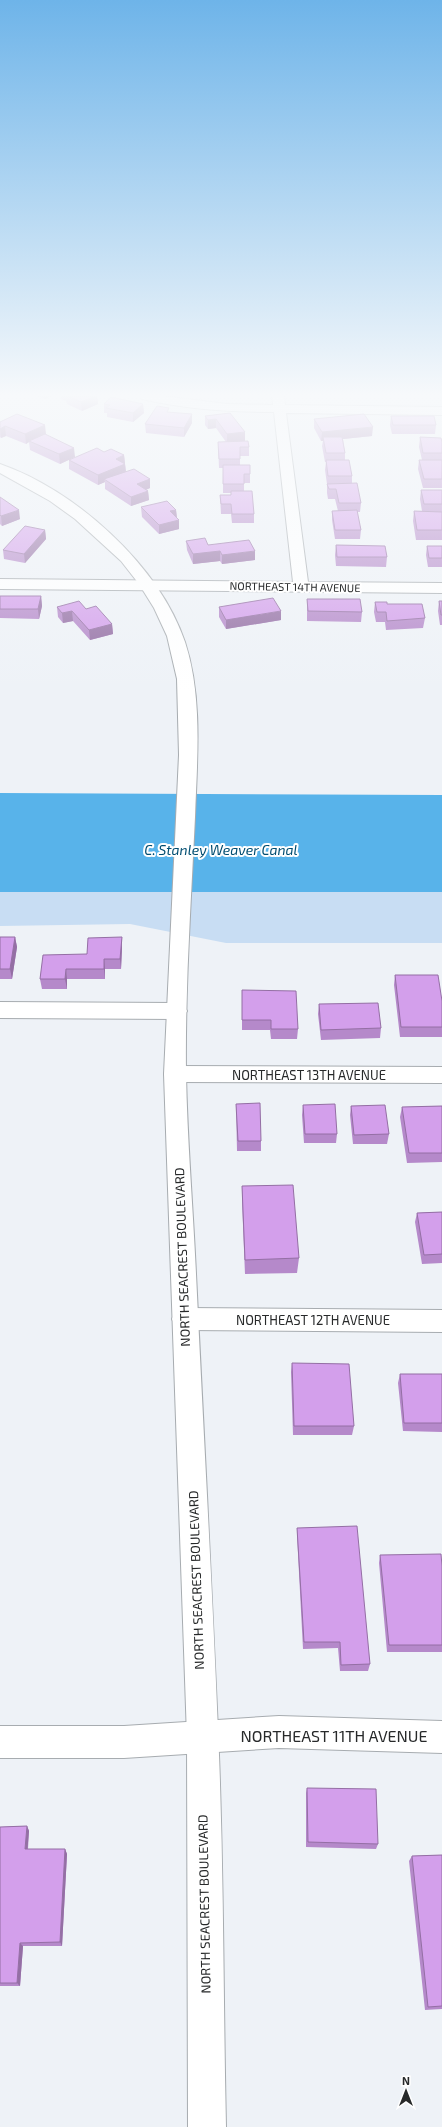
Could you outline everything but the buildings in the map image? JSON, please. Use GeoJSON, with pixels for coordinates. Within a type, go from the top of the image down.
{"type":"FeatureCollection","features":[{"type":"Feature","properties":{"kind":"street","name":"NORTH SEACREST BOULEVARD"},"geometry":{"type":"LineString","coordinates":[[49,495],[92,524],[121,552],[148,586],[162,609],[176,637],[186,695],[186,790],[176,1011],[175,1074],[203,1737],[207,2127]]}},
{"type":"Feature","properties":{"kind":"street"},"geometry":{"type":"LineString","coordinates":[[290,495],[301,587]]}},
{"type":"Feature","properties":{"kind":"street","name":"NORTHEAST 14TH AVENUE"},"geometry":{"type":"LineString","coordinates":[[0,584],[442,588]]}},
{"type":"Feature","properties":{"kind":"street"},"geometry":{"type":"LineString","coordinates":[[0,1010],[176,1011]]}},
{"type":"Feature","properties":{"kind":"street","name":"NORTHEAST 13TH AVENUE"},"geometry":{"type":"LineString","coordinates":[[175,1074],[442,1075]]}},
{"type":"Feature","properties":{"kind":"street","name":"NORTHEAST 12TH AVENUE"},"geometry":{"type":"LineString","coordinates":[[185,1319],[442,1321]]}},
{"type":"Feature","properties":{"kind":"street","name":"NORTHEAST 11TH AVENUE"},"geometry":{"type":"LineString","coordinates":[[0,1742],[124,1742],[279,1732],[442,1737]]}},
{"type":"Feature","properties":{"kind":"shaded area"},"geometry":{"type":"Polygon","coordinates":[[[0,892],[442,892],[442,943],[226,943],[130,924],[0,926],[0,892]]]}},
{"type":"Feature","properties":{"kind":"water","name":"C. Stanley Weaver Canal"},"geometry":{"type":"Polygon","coordinates":[[[0,793],[442,795],[442,892],[0,892],[0,793]]]}}]}
